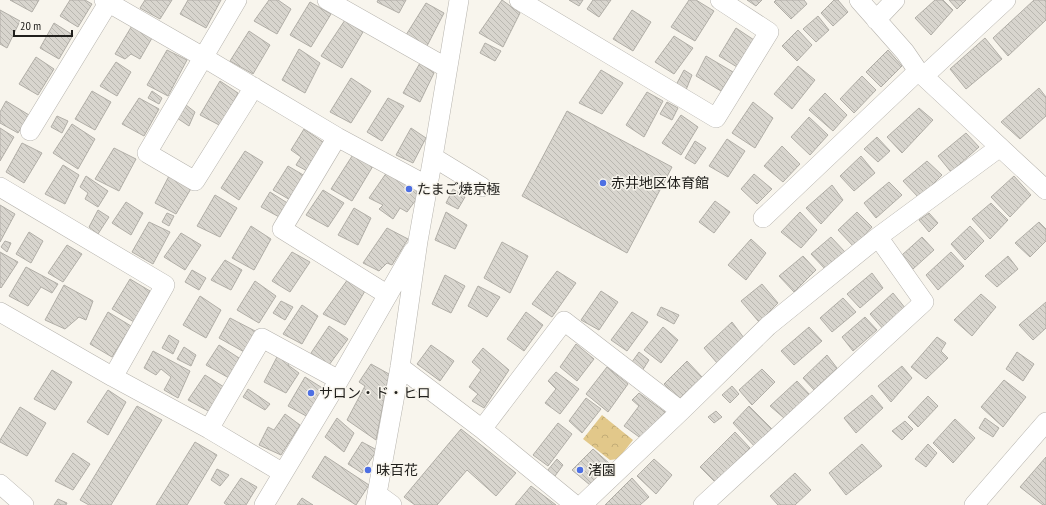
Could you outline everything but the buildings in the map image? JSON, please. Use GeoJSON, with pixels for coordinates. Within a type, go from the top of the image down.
{"type":"FeatureCollection","features":[{"type":"Feature","properties":{"kind":"street"},"geometry":{"type":"LineString","coordinates":[[237,0],[147,153],[195,182],[254,87]]}},
{"type":"Feature","properties":{"kind":"street"},"geometry":{"type":"LineString","coordinates":[[327,0],[447,68]]}},
{"type":"Feature","properties":{"kind":"street"},"geometry":{"type":"LineString","coordinates":[[392,505],[376,499],[400,367],[418,241],[458,0]]}},
{"type":"Feature","properties":{"kind":"street"},"geometry":{"type":"LineString","coordinates":[[519,0],[716,118],[769,32],[720,0]]}},
{"type":"Feature","properties":{"kind":"street"},"geometry":{"type":"LineString","coordinates":[[858,0],[905,52],[921,74],[1046,190]]}},
{"type":"Feature","properties":{"kind":"street"},"geometry":{"type":"LineString","coordinates":[[876,20],[895,0]]}},
{"type":"Feature","properties":{"kind":"street"},"geometry":{"type":"LineString","coordinates":[[763,218],[921,74],[1006,0]]}},
{"type":"Feature","properties":{"kind":"street"},"geometry":{"type":"LineString","coordinates":[[30,132],[108,1],[203,56],[337,137],[428,186]]}},
{"type":"Feature","properties":{"kind":"street"},"geometry":{"type":"LineString","coordinates":[[337,137],[282,229],[388,295]]}},
{"type":"Feature","properties":{"kind":"street"},"geometry":{"type":"LineString","coordinates":[[582,505],[768,326],[878,237],[1000,147]]}},
{"type":"Feature","properties":{"kind":"street"},"geometry":{"type":"LineString","coordinates":[[433,156],[482,187]]}},
{"type":"Feature","properties":{"kind":"street"},"geometry":{"type":"LineString","coordinates":[[0,187],[166,285],[113,377]]}},
{"type":"Feature","properties":{"kind":"street"},"geometry":{"type":"LineString","coordinates":[[703,505],[924,302],[878,237]]}},
{"type":"Feature","properties":{"kind":"street"},"geometry":{"type":"LineString","coordinates":[[264,505],[339,380],[418,241]]}},
{"type":"Feature","properties":{"kind":"street"},"geometry":{"type":"LineString","coordinates":[[0,312],[113,377],[209,429],[283,473]]}},
{"type":"Feature","properties":{"kind":"street"},"geometry":{"type":"LineString","coordinates":[[482,429],[564,321],[681,411]]}},
{"type":"Feature","properties":{"kind":"street"},"geometry":{"type":"LineString","coordinates":[[209,429],[262,338],[339,380]]}},
{"type":"Feature","properties":{"kind":"street"},"geometry":{"type":"LineString","coordinates":[[400,367],[482,429],[575,505]]}},
{"type":"Feature","properties":{"kind":"street"},"geometry":{"type":"LineString","coordinates":[[974,505],[1046,422]]}},
{"type":"Feature","properties":{"kind":"street"},"geometry":{"type":"LineString","coordinates":[[0,484],[24,505]]}},
{"type":"Feature","properties":{"kind":"green space"},"geometry":{"type":"Polygon","coordinates":[[[602,415],[633,440],[618,459],[610,460],[583,439],[602,415]]]}},
{"type":"Feature","properties":{"kind":"place","name":"赤井地区体育館"},"geometry":{"type":"Point","coordinates":[603,183]}},
{"type":"Feature","properties":{"kind":"place","name":"たまご焼京極"},"geometry":{"type":"Point","coordinates":[409,189]}},
{"type":"Feature","properties":{"kind":"place","name":"サロン・ド・ヒロ"},"geometry":{"type":"Point","coordinates":[311,393]}},
{"type":"Feature","properties":{"kind":"place","name":"味百花"},"geometry":{"type":"Point","coordinates":[368,470]}},
{"type":"Feature","properties":{"kind":"place","name":"渚園"},"geometry":{"type":"Point","coordinates":[580,470]}}]}
